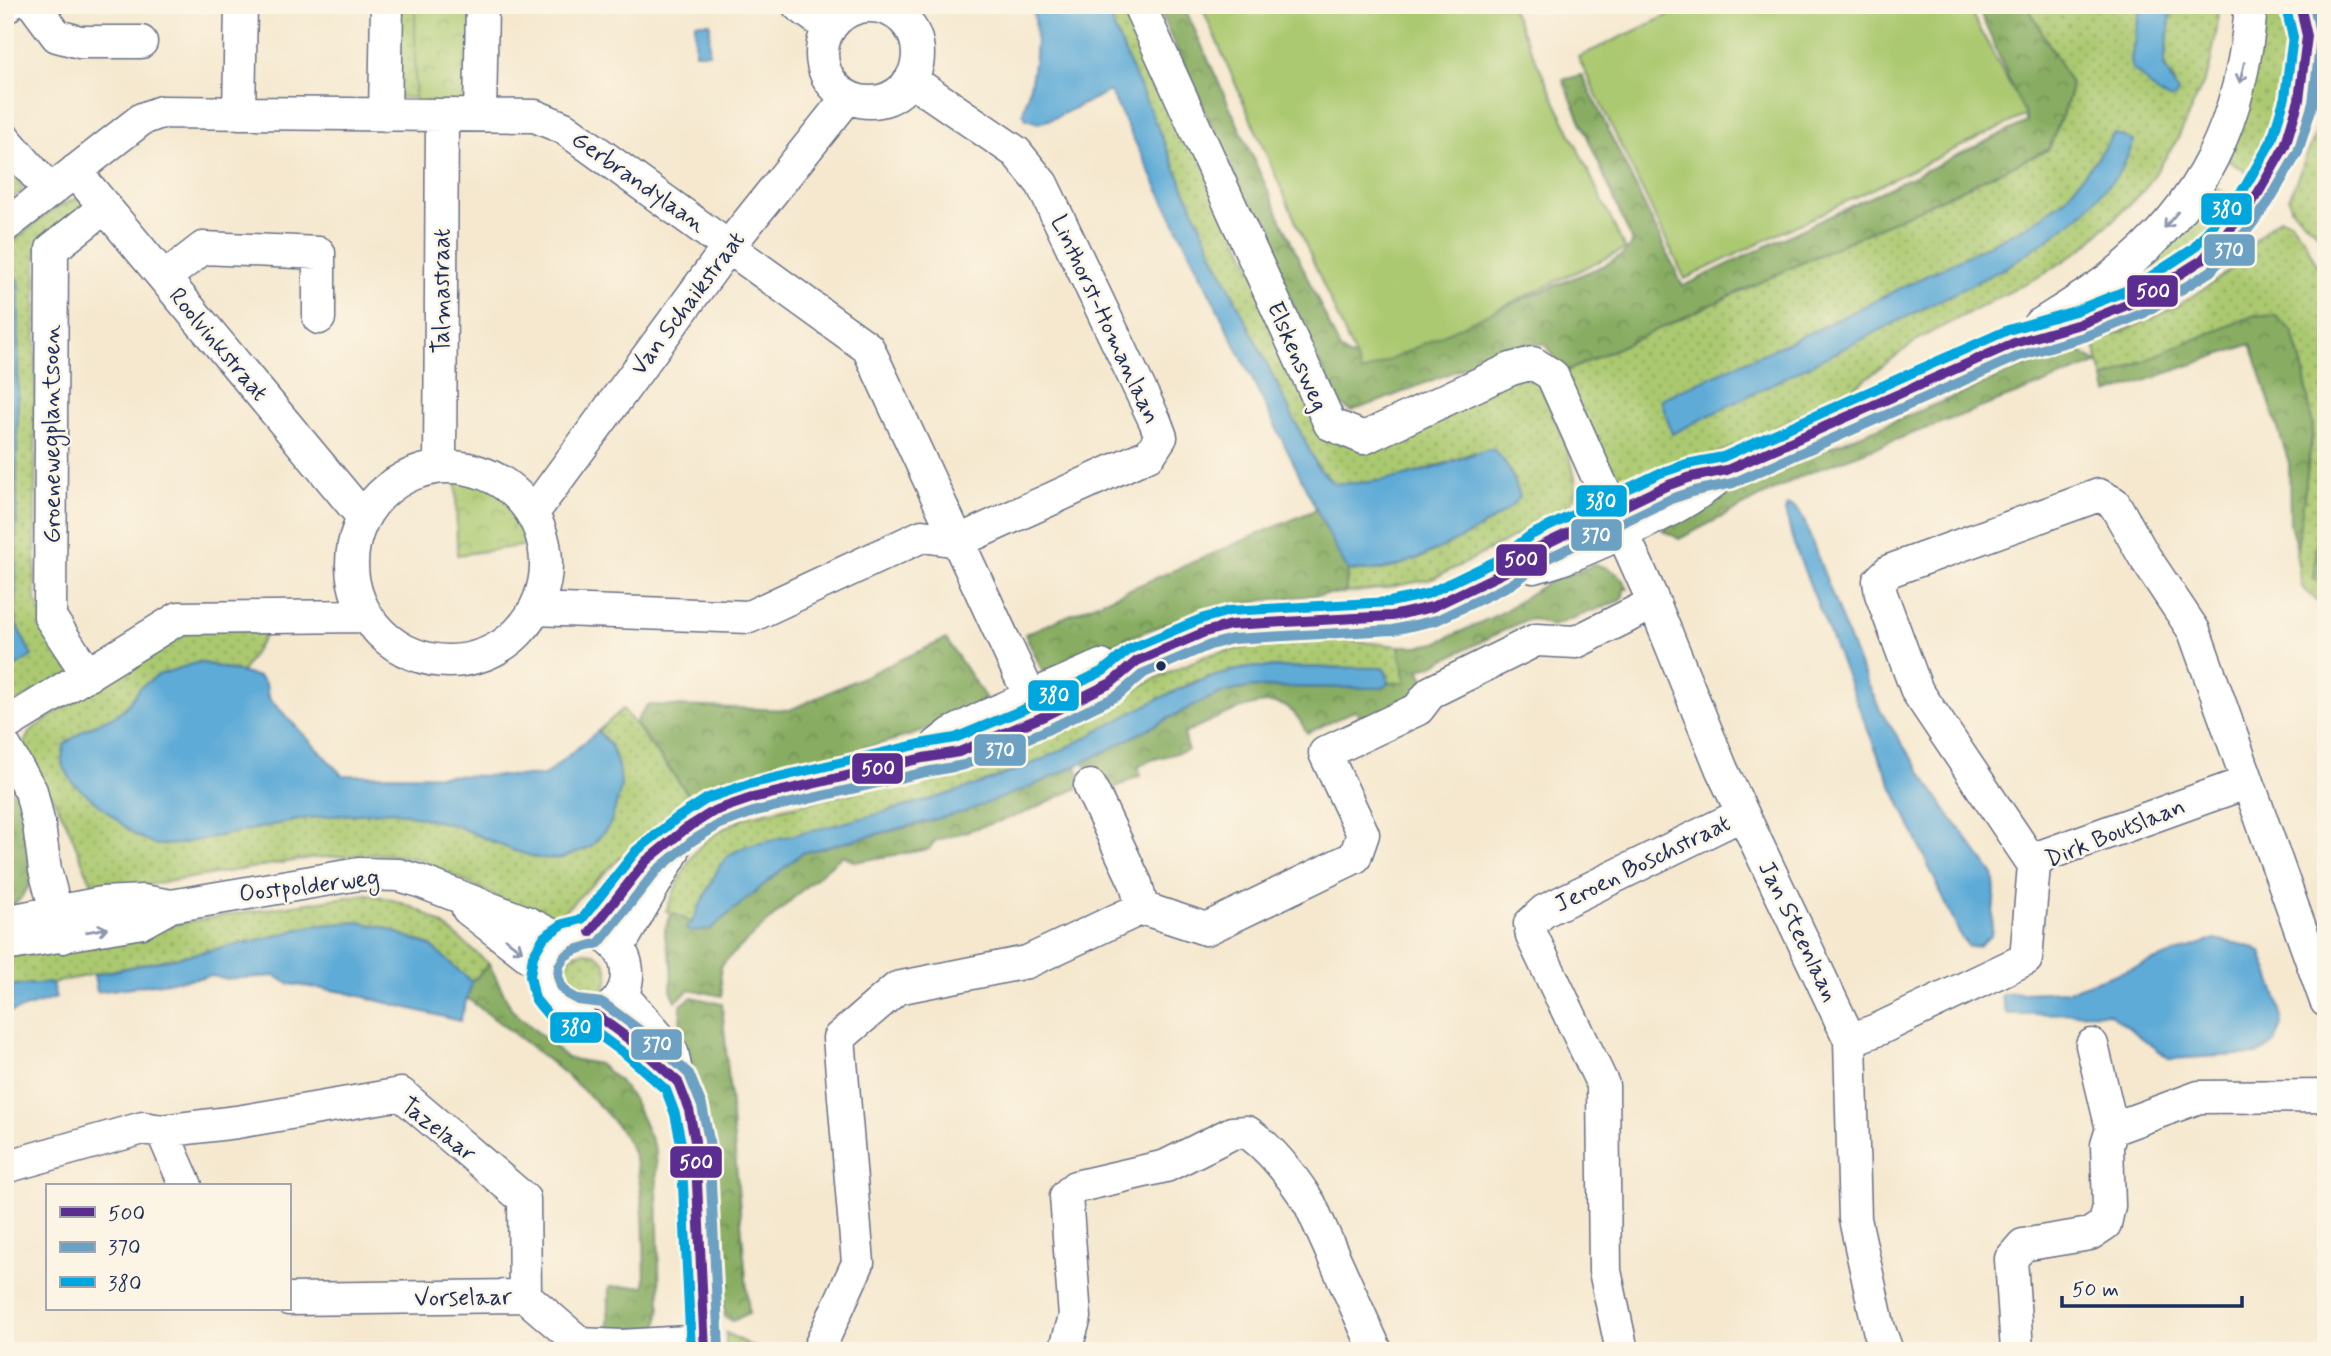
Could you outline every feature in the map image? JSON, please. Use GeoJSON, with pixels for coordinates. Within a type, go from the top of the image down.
{"type":"FeatureCollection","features":[{"type":"Feature","properties":{"kind":"street"},"geometry":{"type":"LineString","coordinates":[[34,5],[57,36],[80,42],[141,42]]}},
{"type":"Feature","properties":{"kind":"street"},"geometry":{"type":"LineString","coordinates":[[239,113],[241,5]]}},
{"type":"Feature","properties":{"kind":"street"},"geometry":{"type":"LineString","coordinates":[[385,114],[387,5]]}},
{"type":"Feature","properties":{"kind":"street"},"geometry":{"type":"LineString","coordinates":[[480,116],[482,5]]}},
{"type":"Feature","properties":{"kind":"street"},"geometry":{"type":"LineString","coordinates":[[798,5],[830,28]]}},
{"type":"Feature","properties":{"kind":"street","name":"Elskensweg"},"geometry":{"type":"LineString","coordinates":[[1139,5],[1329,424],[1364,438],[1511,369],[1533,363],[1552,375],[1618,522]]}},
{"type":"Feature","properties":{"kind":"street"},"geometry":{"type":"LineString","coordinates":[[2014,344],[2114,275],[2167,226],[2198,187],[2224,137],[2238,89],[2248,45],[2251,5]]}},
{"type":"Feature","properties":{"kind":"street"},"geometry":{"type":"LineString","coordinates":[[575,936],[600,935],[618,948],[624,958],[627,971],[622,995],[606,1011],[596,1015],[582,1017],[557,1006],[544,982],[547,958],[575,936],[646,862],[684,830],[714,811],[752,798],[923,758],[951,734],[1035,707],[1110,663],[1137,661],[1205,632],[1230,625],[1392,616],[1432,607],[1505,572],[1546,564],[1618,522],[1676,507],[1702,491],[1727,470],[2014,344],[2080,324],[2140,300],[2202,260],[2257,195],[2285,146],[2299,100],[2307,36],[2300,5]]}},
{"type":"Feature","properties":{"kind":"street"},"geometry":{"type":"LineString","coordinates":[[867,6],[883,8],[896,14],[908,24],[919,51],[911,80],[891,98],[878,102],[865,102],[848,97],[832,84],[822,62],[824,39],[830,28],[840,17],[853,9],[867,6]]}},
{"type":"Feature","properties":{"kind":"street","name":"Linthorst-Homanlaan"},"geometry":{"type":"LineString","coordinates":[[911,80],[1016,152],[1042,184],[1161,437],[1150,454],[959,541]]}},
{"type":"Feature","properties":{"kind":"street","name":"Van Schaikstraat"},"geometry":{"type":"LineString","coordinates":[[532,514],[729,246],[848,97]]}},
{"type":"Feature","properties":{"kind":"street","name":"Gerbrandylaan"},"geometry":{"type":"LineString","coordinates":[[5,226],[145,117],[161,112],[535,117],[564,128],[868,348],[1035,707]]}},
{"type":"Feature","properties":{"kind":"street","name":"Talmastraat"},"geometry":{"type":"LineString","coordinates":[[440,467],[442,115]]}},
{"type":"Feature","properties":{"kind":"street"},"geometry":{"type":"LineString","coordinates":[[5,139],[50,191]]}},
{"type":"Feature","properties":{"kind":"street","name":"Roolvinkstraat"},"geometry":{"type":"LineString","coordinates":[[75,171],[363,517]]}},
{"type":"Feature","properties":{"kind":"street","name":"Groenewegplantsoen"},"geometry":{"type":"LineString","coordinates":[[88,675],[50,617],[52,249],[104,208]]}},
{"type":"Feature","properties":{"kind":"street"},"geometry":{"type":"LineString","coordinates":[[164,278],[203,248],[319,253],[318,318]]}},
{"type":"Feature","properties":{"kind":"street"},"geometry":{"type":"LineString","coordinates":[[440,467],[463,467],[481,472],[510,489],[532,514],[544,544],[545,578],[535,609],[514,636],[486,654],[453,661],[419,657],[389,641],[366,616],[356,593],[351,567],[354,541],[363,517],[379,496],[399,480],[423,470],[440,467]]}},
{"type":"Feature","properties":{"kind":"street"},"geometry":{"type":"LineString","coordinates":[[2034,865],[1917,691],[1879,582],[1889,571],[2099,495],[2114,503],[2144,556],[2194,631],[2326,1001]]}},
{"type":"Feature","properties":{"kind":"street","name":"Jan Steenlaan"},"geometry":{"type":"LineString","coordinates":[[1618,522],[1722,770],[1850,1040],[1855,1219],[1882,1349]]}},
{"type":"Feature","properties":{"kind":"street"},"geometry":{"type":"LineString","coordinates":[[535,609],[749,617],[922,536],[959,541]]}},
{"type":"Feature","properties":{"kind":"street"},"geometry":{"type":"LineString","coordinates":[[818,1351],[858,1263],[839,1038],[897,988],[1027,962],[1142,908],[1206,929],[1355,858],[1363,834],[1325,753],[1418,709],[1431,692],[1536,640],[1576,642],[1654,603]]}},
{"type":"Feature","properties":{"kind":"street"},"geometry":{"type":"LineString","coordinates":[[5,725],[179,618],[366,616]]}},
{"type":"Feature","properties":{"kind":"street"},"geometry":{"type":"LineString","coordinates":[[5,747],[31,791],[45,870],[60,924]]}},
{"type":"Feature","properties":{"kind":"street","name":"Dirk Boutslaan"},"geometry":{"type":"LineString","coordinates":[[1850,1040],[1879,1029],[2026,959],[2034,865],[2045,855],[2248,782]]}},
{"type":"Feature","properties":{"kind":"street"},"geometry":{"type":"LineString","coordinates":[[1090,786],[1136,884],[1142,908]]}},
{"type":"Feature","properties":{"kind":"street","name":"Jeroen Boschstraat"},"geometry":{"type":"LineString","coordinates":[[1622,1351],[1605,1271],[1603,1085],[1532,936],[1530,924],[1544,911],[1743,814]]}},
{"type":"Feature","properties":{"kind":"street"},"geometry":{"type":"LineString","coordinates":[[618,948],[663,872],[684,830]]}},
{"type":"Feature","properties":{"kind":"street","name":"Oostpolderweg"},"geometry":{"type":"LineString","coordinates":[[5,922],[142,922],[171,906],[359,874],[399,875],[528,923],[575,936]]}},
{"type":"Feature","properties":{"kind":"street","name":"Oostpolderweg"},"geometry":{"type":"LineString","coordinates":[[445,890],[544,968]]}},
{"type":"Feature","properties":{"kind":"street","name":"Oostpolderweg"},"geometry":{"type":"LineString","coordinates":[[5,945],[60,924]]}},
{"type":"Feature","properties":{"kind":"street"},"geometry":{"type":"LineString","coordinates":[[622,995],[672,1052],[678,1082],[689,1110],[695,1141],[704,1346]]}},
{"type":"Feature","properties":{"kind":"street"},"geometry":{"type":"LineString","coordinates":[[596,1015],[637,1045],[678,1082]]}},
{"type":"Feature","properties":{"kind":"street"},"geometry":{"type":"LineString","coordinates":[[2017,1351],[2011,1259],[2023,1245],[2090,1234],[2105,1224],[2109,1206],[2107,1145],[2112,1129],[2092,1045]]}},
{"type":"Feature","properties":{"kind":"street","name":"Tazelaar"},"geometry":{"type":"LineString","coordinates":[[163,1131],[237,1122],[401,1094],[524,1199],[525,1296]]}},
{"type":"Feature","properties":{"kind":"street"},"geometry":{"type":"LineString","coordinates":[[2112,1129],[2199,1097],[2326,1096]]}},
{"type":"Feature","properties":{"kind":"street"},"geometry":{"type":"LineString","coordinates":[[5,1167],[143,1128],[163,1131],[185,1184]]}},
{"type":"Feature","properties":{"kind":"street"},"geometry":{"type":"LineString","coordinates":[[1065,1351],[1075,1317],[1066,1196],[1075,1187],[1166,1166],[1232,1133],[1247,1132],[1257,1139],[1310,1204],[1376,1351]]}},
{"type":"Feature","properties":{"kind":"street","name":"Vorselaar"},"geometry":{"type":"LineString","coordinates":[[290,1299],[525,1296],[581,1344],[622,1348],[704,1346]]}},
{"type":"Feature","properties":{"kind":"green space"},"geometry":{"type":"Polygon","coordinates":[[[399,5],[465,5],[461,98],[398,98],[399,5]]]}},
{"type":"Feature","properties":{"kind":"green space"},"geometry":{"type":"Polygon","coordinates":[[[415,5],[493,5],[489,104],[415,103],[415,5]]]}},
{"type":"Feature","properties":{"kind":"green space"},"geometry":{"type":"Polygon","coordinates":[[[1113,5],[1130,5],[1330,436],[1519,376],[1533,380],[1542,387],[1565,442],[1574,474],[1574,497],[1564,510],[1432,579],[1345,593],[1348,570],[1391,568],[1422,557],[1489,522],[1514,479],[1503,459],[1474,452],[1399,478],[1358,484],[1333,483],[1317,466],[1215,258],[1132,72],[1113,26],[1113,5]]]}},
{"type":"Feature","properties":{"kind":"green space"},"geometry":{"type":"Polygon","coordinates":[[[1159,5],[1188,5],[1187,13],[1340,349],[1348,356],[1369,357],[1412,345],[1605,265],[1623,254],[1633,243],[1563,80],[1582,75],[1683,286],[2027,122],[1977,5],[2027,5],[2071,84],[2069,97],[2049,149],[1563,373],[1545,344],[1523,344],[1351,411],[1340,404],[1333,393],[1165,24],[1159,5]]]}},
{"type":"Feature","properties":{"kind":"green space"},"geometry":{"type":"Polygon","coordinates":[[[1201,5],[1510,5],[1625,249],[1362,373],[1201,5]]]}},
{"type":"Feature","properties":{"kind":"green space"},"geometry":{"type":"Polygon","coordinates":[[[1690,5],[1967,5],[2026,115],[1685,279],[1578,57],[1690,5]]]}},
{"type":"Feature","properties":{"kind":"green space"},"geometry":{"type":"Polygon","coordinates":[[[2027,5],[2141,5],[2136,26],[2176,84],[2164,66],[2172,5],[2218,5],[2217,29],[2209,71],[2177,140],[2145,189],[2086,246],[2046,273],[1920,338],[1855,387],[1821,406],[1733,447],[1637,486],[1621,481],[1609,472],[1563,373],[2049,149],[2069,97],[2071,84],[2027,5]],[[2114,133],[2063,201],[2029,225],[1818,329],[1661,399],[1672,433],[2005,268],[2085,211],[2114,133]]]}},
{"type":"Feature","properties":{"kind":"green space"},"geometry":{"type":"Polygon","coordinates":[[[2261,5],[2292,5],[2295,38],[2279,122],[2255,178],[2223,156],[2261,5]]]}},
{"type":"Feature","properties":{"kind":"green space"},"geometry":{"type":"Polygon","coordinates":[[[2326,87],[2326,242],[2291,208],[2289,198],[2321,121],[2326,87]]]}},
{"type":"Feature","properties":{"kind":"green space"},"geometry":{"type":"Polygon","coordinates":[[[5,159],[17,174],[23,190],[5,203],[5,159]]]}},
{"type":"Feature","properties":{"kind":"green space"},"geometry":{"type":"Polygon","coordinates":[[[2208,182],[2240,203],[2177,266],[2085,309],[2208,182]]]}},
{"type":"Feature","properties":{"kind":"green space"},"geometry":{"type":"Polygon","coordinates":[[[80,198],[89,209],[36,250],[35,601],[75,672],[5,708],[5,669],[6,671],[32,656],[16,624],[15,616],[19,290],[5,268],[5,249],[50,212],[80,198]]]}},
{"type":"Feature","properties":{"kind":"green space"},"geometry":{"type":"Polygon","coordinates":[[[2280,218],[2290,221],[2304,239],[2326,284],[2326,477],[2320,502],[2314,578],[2326,587],[2326,609],[2302,587],[2296,553],[2313,428],[2293,332],[2171,349],[2104,379],[2093,343],[2146,321],[2212,284],[2234,266],[2280,218]]]}},
{"type":"Feature","properties":{"kind":"green space"},"geometry":{"type":"Polygon","coordinates":[[[2255,315],[2276,316],[2293,332],[2304,373],[2313,428],[2297,550],[2290,524],[2289,463],[2251,344],[2107,394],[2104,379],[2255,315]]]}},
{"type":"Feature","properties":{"kind":"green space"},"geometry":{"type":"Polygon","coordinates":[[[2079,347],[2085,355],[2099,363],[1803,475],[1679,539],[1662,529],[1753,479],[1974,389],[2016,369],[2079,347]]]}},
{"type":"Feature","properties":{"kind":"green space"},"geometry":{"type":"Polygon","coordinates":[[[465,467],[494,479],[515,493],[530,514],[542,543],[457,555],[456,480],[465,467]]]}},
{"type":"Feature","properties":{"kind":"green space"},"geometry":{"type":"Polygon","coordinates":[[[2326,477],[2326,587],[2314,578],[2320,502],[2326,477]]]}},
{"type":"Feature","properties":{"kind":"green space"},"geometry":{"type":"Polygon","coordinates":[[[1317,509],[1348,570],[1345,593],[1264,600],[1216,609],[1150,630],[1043,672],[1025,634],[1317,509]]]}},
{"type":"Feature","properties":{"kind":"green space"},"geometry":{"type":"Polygon","coordinates":[[[1593,565],[1610,569],[1622,579],[1628,589],[1624,589],[1619,601],[1552,626],[1533,619],[1523,621],[1431,666],[1419,669],[1426,684],[1411,702],[1363,725],[1356,710],[1307,733],[1287,707],[1272,703],[1247,707],[1184,733],[1188,750],[1151,760],[1138,767],[1141,775],[1114,788],[1122,810],[1112,814],[1084,762],[1221,693],[1252,687],[1383,688],[1388,683],[1406,683],[1399,646],[1436,643],[1501,613],[1547,583],[1593,565]]]}},
{"type":"Feature","properties":{"kind":"green space"},"geometry":{"type":"Polygon","coordinates":[[[272,625],[242,672],[199,662],[140,688],[128,705],[116,715],[84,730],[64,745],[156,845],[179,844],[308,818],[393,811],[454,825],[538,858],[616,758],[611,746],[598,731],[623,709],[691,798],[618,860],[561,914],[546,921],[419,859],[384,854],[311,858],[123,889],[106,889],[93,885],[65,819],[27,752],[24,743],[30,731],[175,630],[272,625]]]}},
{"type":"Feature","properties":{"kind":"green space"},"geometry":{"type":"Polygon","coordinates":[[[946,639],[986,699],[937,726],[918,733],[691,798],[635,723],[647,705],[790,710],[946,639]]]}},
{"type":"Feature","properties":{"kind":"green space"},"geometry":{"type":"Polygon","coordinates":[[[1341,640],[1399,646],[1407,683],[1388,683],[1383,668],[1255,667],[1195,681],[1066,749],[1027,766],[957,792],[887,811],[720,865],[691,924],[666,911],[695,852],[716,834],[750,816],[932,774],[977,759],[978,763],[1059,729],[1156,678],[1208,655],[1257,645],[1341,640]]]}},
{"type":"Feature","properties":{"kind":"green space"},"geometry":{"type":"Polygon","coordinates":[[[1076,766],[1084,785],[1022,814],[935,841],[929,849],[854,862],[843,855],[720,966],[722,996],[690,989],[676,1001],[671,990],[672,965],[665,937],[671,913],[709,930],[802,853],[927,822],[1030,787],[1076,766]]]}},
{"type":"Feature","properties":{"kind":"green space"},"geometry":{"type":"Polygon","coordinates":[[[5,767],[23,804],[36,876],[20,899],[5,913],[5,767]]]}},
{"type":"Feature","properties":{"kind":"green space"},"geometry":{"type":"Polygon","coordinates":[[[367,894],[405,904],[434,919],[489,964],[472,982],[431,946],[383,927],[357,922],[311,926],[264,939],[52,983],[5,986],[5,956],[221,916],[367,894]]]}},
{"type":"Feature","properties":{"kind":"green space"},"geometry":{"type":"Polygon","coordinates":[[[585,952],[601,959],[608,975],[601,991],[585,998],[569,991],[562,975],[569,959],[585,952]]]}},
{"type":"Feature","properties":{"kind":"green space"},"geometry":{"type":"Polygon","coordinates":[[[489,964],[512,1010],[567,1058],[599,1064],[618,1080],[633,1099],[656,1151],[660,1305],[658,1325],[649,1329],[608,1329],[609,1287],[645,1286],[641,1190],[635,1159],[626,1139],[587,1094],[536,1050],[467,998],[472,982],[489,964]]]}},
{"type":"Feature","properties":{"kind":"green space"},"geometry":{"type":"Polygon","coordinates":[[[692,997],[722,1004],[749,1313],[733,1321],[725,1317],[713,1161],[696,1086],[691,1070],[679,1052],[681,1005],[692,997]]]}},
{"type":"Feature","properties":{"kind":"green space"},"geometry":{"type":"Polygon","coordinates":[[[726,1333],[761,1351],[726,1351],[726,1333]]]}},
{"type":"Feature","properties":{"kind":"water"},"geometry":{"type":"Polygon","coordinates":[[[1032,5],[1113,5],[1113,26],[1215,258],[1317,466],[1333,483],[1361,483],[1404,476],[1493,449],[1510,471],[1520,496],[1512,506],[1462,538],[1405,563],[1387,568],[1348,570],[1110,91],[1052,119],[1038,123],[1026,119],[1023,112],[1033,73],[1036,45],[1032,5]]]}},
{"type":"Feature","properties":{"kind":"water"},"geometry":{"type":"Polygon","coordinates":[[[2141,5],[2172,5],[2164,66],[2178,92],[2175,98],[2160,95],[2132,68],[2131,59],[2141,5]]]}},
{"type":"Feature","properties":{"kind":"water"},"geometry":{"type":"Polygon","coordinates":[[[695,23],[710,23],[709,53],[695,53],[695,23]]]}},
{"type":"Feature","properties":{"kind":"water"},"geometry":{"type":"Polygon","coordinates":[[[2114,133],[2134,141],[2121,171],[2085,211],[2047,240],[2005,268],[1672,434],[1661,399],[1818,329],[2029,225],[2063,201],[2114,133]]]}},
{"type":"Feature","properties":{"kind":"water"},"geometry":{"type":"Polygon","coordinates":[[[7,267],[18,280],[19,290],[15,616],[16,624],[32,656],[7,672],[7,267]]]}},
{"type":"Feature","properties":{"kind":"water"},"geometry":{"type":"Polygon","coordinates":[[[1787,506],[1800,512],[1857,660],[1881,712],[1950,816],[1993,874],[1995,890],[1991,936],[1978,946],[1969,947],[1961,937],[1878,755],[1794,545],[1785,511],[1787,506]]]}},
{"type":"Feature","properties":{"kind":"water"},"geometry":{"type":"Polygon","coordinates":[[[199,662],[259,677],[266,684],[268,697],[342,775],[544,776],[598,731],[611,746],[620,772],[621,787],[609,826],[591,847],[559,859],[538,858],[454,825],[393,811],[308,818],[179,844],[156,845],[135,835],[73,783],[62,764],[64,745],[84,730],[116,715],[128,705],[140,688],[158,675],[199,662]]]}},
{"type":"Feature","properties":{"kind":"water"},"geometry":{"type":"Polygon","coordinates":[[[1255,667],[1383,668],[1387,673],[1388,684],[1383,688],[1252,687],[1221,693],[1030,787],[964,812],[802,853],[709,930],[687,931],[686,927],[691,924],[720,865],[730,854],[745,847],[888,811],[993,779],[1056,753],[1195,683],[1255,667]]]}},
{"type":"Feature","properties":{"kind":"water"},"geometry":{"type":"Polygon","coordinates":[[[357,922],[383,927],[431,946],[472,982],[460,1021],[344,992],[290,984],[275,976],[226,979],[212,976],[97,992],[94,975],[264,939],[311,926],[357,922]]]}},
{"type":"Feature","properties":{"kind":"water"},"geometry":{"type":"Polygon","coordinates":[[[2215,939],[2249,946],[2261,952],[2279,1003],[2282,1025],[2275,1042],[2263,1052],[2170,1059],[2109,1013],[2006,1013],[2001,996],[2003,994],[2068,991],[2215,939]]]}},
{"type":"Feature","properties":{"kind":"water"},"geometry":{"type":"Polygon","coordinates":[[[52,983],[56,998],[5,1014],[5,986],[52,983]]]}},
{"type":"Feature","properties":{"kind":"transit line","name":"500"},"geometry":{"type":"LineString","coordinates":[[590,932],[646,861],[684,830],[714,811],[752,798],[959,752],[1040,718],[1111,683],[1137,661],[1205,632],[1230,625],[1392,616],[1432,607],[1505,572],[1537,548],[1666,486],[1691,477],[1727,470],[2014,343],[2080,324],[2139,300],[2202,260],[2257,195],[2285,146],[2299,100],[2307,36],[2300,5]]}},
{"type":"Feature","properties":{"kind":"transit line","name":"370"},"geometry":{"type":"LineString","coordinates":[[719,1350],[709,1140],[702,1106],[689,1074],[646,1035],[603,1003],[578,1000],[567,994],[558,976],[559,966],[565,956],[599,943],[656,871],[692,841],[720,824],[756,811],[964,765],[1045,731],[1117,696],[1144,673],[1210,645],[1232,639],[1393,630],[1437,620],[1512,584],[1544,560],[1671,499],[1733,483],[2019,356],[2084,337],[2144,313],[2211,271],[2268,203],[2298,152],[2313,103],[2321,38],[2314,5]]}},
{"type":"Feature","properties":{"kind":"transit line","name":"380"},"geometry":{"type":"LineString","coordinates":[[691,1351],[681,1143],[675,1114],[666,1090],[628,1056],[591,1029],[570,1027],[549,1016],[535,999],[530,976],[533,956],[544,937],[563,924],[582,919],[636,851],[677,818],[708,798],[749,784],[955,738],[1034,705],[1103,671],[1130,649],[1201,619],[1229,611],[1390,602],[1427,594],[1498,560],[1531,535],[1660,473],[1723,457],[2008,330],[2075,311],[2133,288],[2193,249],[2245,187],[2272,140],[2285,97],[2293,37],[2286,8]]}},
{"type":"Feature","properties":{"kind":"transit line","name":"500"},"geometry":{"type":"LineString","coordinates":[[596,1015],[637,1045],[678,1082],[689,1110],[695,1141],[705,1351]]}}]}
